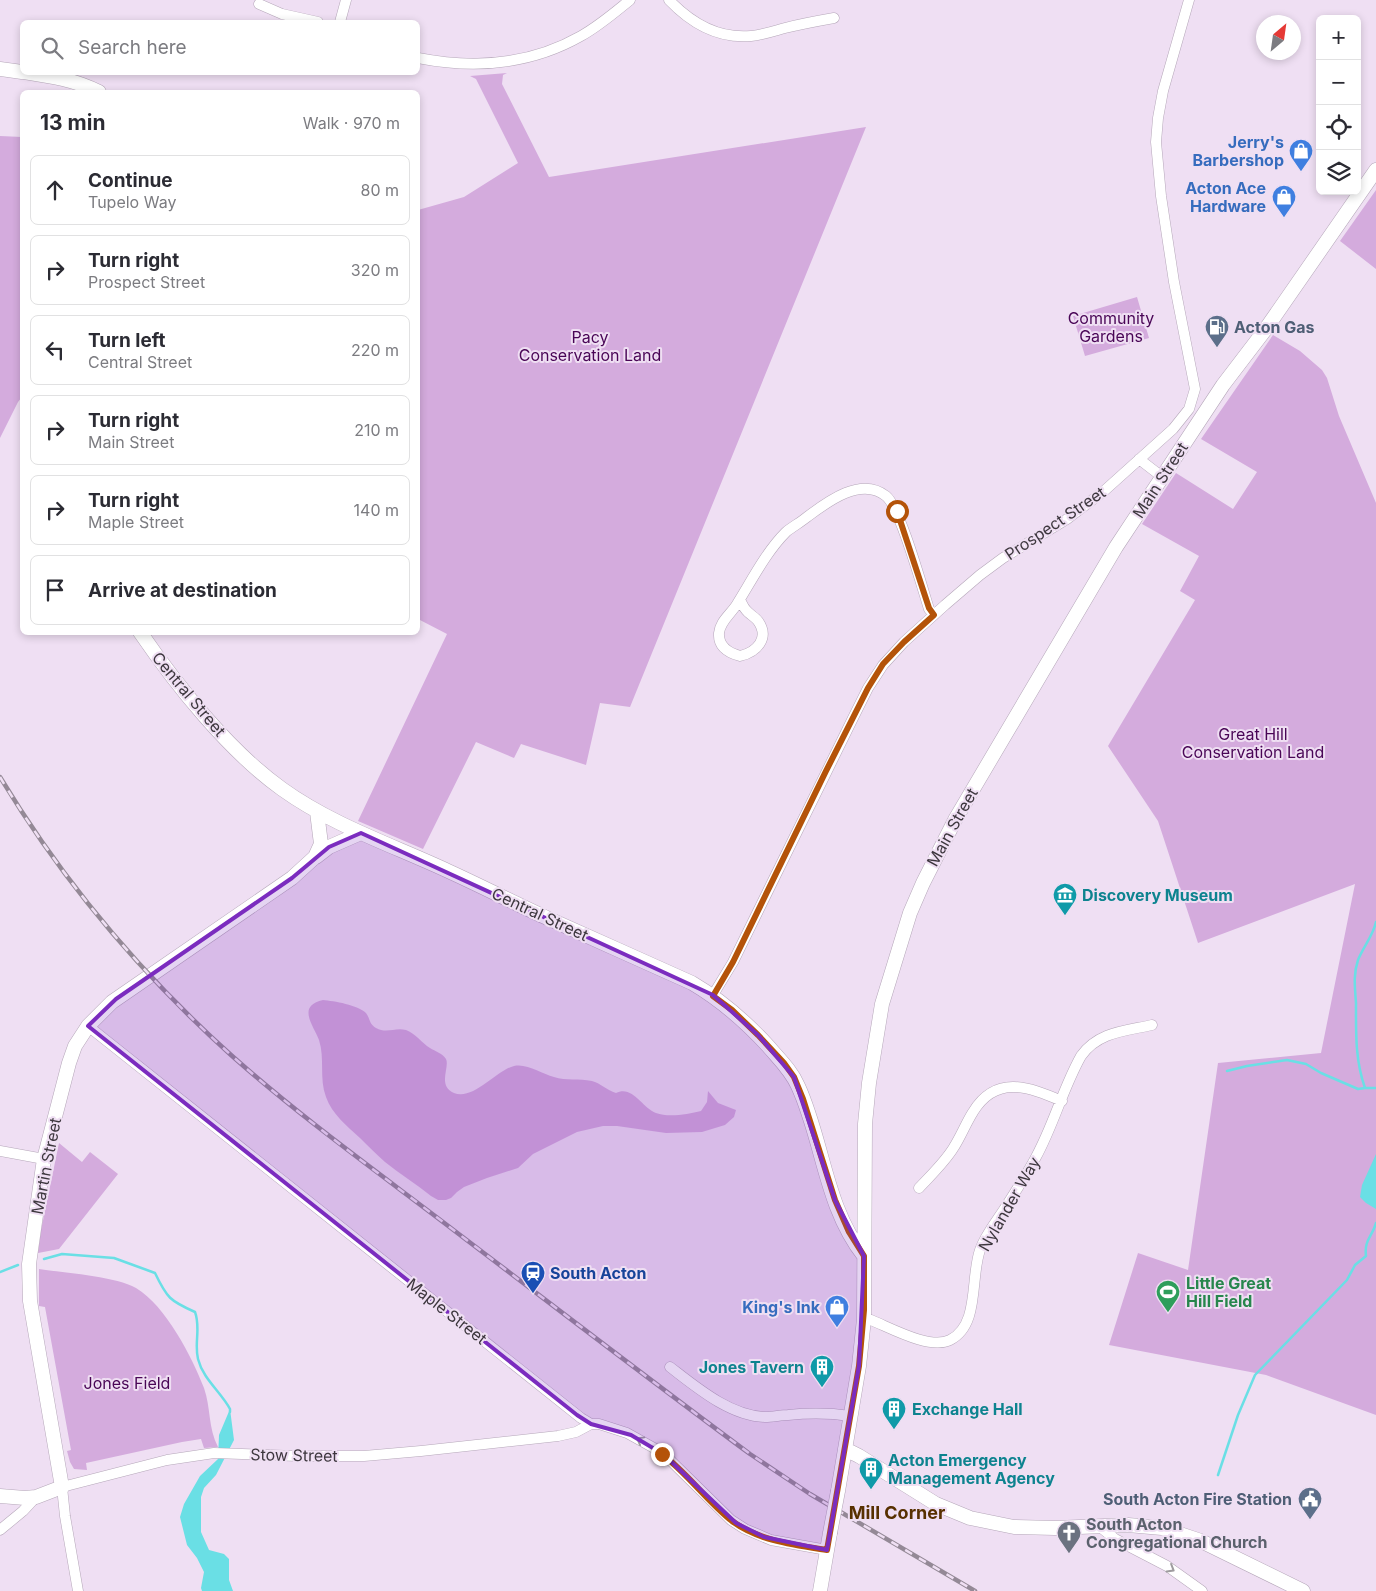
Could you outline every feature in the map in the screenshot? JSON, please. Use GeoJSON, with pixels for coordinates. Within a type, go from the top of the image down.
{"type":"FeatureCollection","features":[{"type":"Feature","properties":{"kind":"street"},"geometry":{"type":"LineString","coordinates":[[341,20],[346,0]]}},
{"type":"Feature","properties":{"kind":"street"},"geometry":{"type":"LineString","coordinates":[[420,58],[432,61],[486,64],[534,56],[567,44],[582,36],[630,0]]}},
{"type":"Feature","properties":{"kind":"street"},"geometry":{"type":"LineString","coordinates":[[668,0],[691,20],[703,27],[738,36],[752,36],[834,18]]}},
{"type":"Feature","properties":{"kind":"street"},"geometry":{"type":"LineString","coordinates":[[1189,0],[1163,91],[1156,142],[1161,196],[1180,319],[1195,389],[1194,394],[1211,404]]}},
{"type":"Feature","properties":{"kind":"street"},"geometry":{"type":"LineString","coordinates":[[260,4],[282,14],[309,20]]}},
{"type":"Feature","properties":{"kind":"street"},"geometry":{"type":"LineString","coordinates":[[0,69],[20,72]]}},
{"type":"Feature","properties":{"kind":"street"},"geometry":{"type":"LineString","coordinates":[[40,75],[75,82],[94,90]]}},
{"type":"Feature","properties":{"kind":"street","name":"Main Street"},"geometry":{"type":"LineString","coordinates":[[820,1591],[859,1366],[864,1319],[865,1124],[869,1083],[882,1004],[910,913],[922,883],[956,818],[1096,578],[1211,404],[1267,328],[1376,170]]}},
{"type":"Feature","properties":{"kind":"street","name":"Prospect Street"},"geometry":{"type":"LineString","coordinates":[[713,996],[733,962],[868,688],[883,664],[904,642],[980,575],[1003,558],[1067,519],[1104,491],[1173,429],[1190,409],[1194,394]]}},
{"type":"Feature","properties":{"kind":"street"},"geometry":{"type":"LineString","coordinates":[[1139,459],[1162,476]]}},
{"type":"Feature","properties":{"kind":"street"},"geometry":{"type":"LineString","coordinates":[[740,600],[745,609],[758,621],[762,638],[755,650],[740,656],[725,649],[720,642],[719,633],[722,624],[740,600],[760,565],[786,532],[837,495],[856,490],[874,490],[886,496],[897,511],[929,608],[934,615]]}},
{"type":"Feature","properties":{"kind":"street","name":"Central Street"},"geometry":{"type":"LineString","coordinates":[[142,635],[153,652],[202,713],[234,747],[280,788],[317,812],[692,983],[732,1010],[784,1063],[794,1077],[803,1099],[835,1200],[849,1232],[864,1256]]}},
{"type":"Feature","properties":{"kind":"street"},"geometry":{"type":"LineString","coordinates":[[315,857],[320,844],[317,812]]}},
{"type":"Feature","properties":{"kind":"street","name":"Martin Street"},"geometry":{"type":"LineString","coordinates":[[78,1591],[30,1301],[29,1264],[44,1159],[75,1046],[88,1026],[116,999],[292,878],[329,847],[361,833]]}},
{"type":"Feature","properties":{"kind":"street","name":"Nylander Way"},"geometry":{"type":"LineString","coordinates":[[864,1319],[930,1343],[945,1342],[959,1334],[968,1321],[977,1261],[984,1240],[1036,1158],[1084,1051],[1092,1043],[1107,1036],[1152,1025]]}},
{"type":"Feature","properties":{"kind":"street","name":"Maple Street"},"geometry":{"type":"LineString","coordinates":[[88,1026],[543,1388],[591,1424],[599,1424],[622,1431],[654,1448],[670,1460],[731,1520],[745,1529],[771,1540],[827,1550]]}},
{"type":"Feature","properties":{"kind":"street"},"geometry":{"type":"LineString","coordinates":[[919,1188],[951,1152],[973,1112],[989,1095],[1001,1089],[1020,1086],[1034,1089],[1062,1101]]}},
{"type":"Feature","properties":{"kind":"street"},"geometry":{"type":"LineString","coordinates":[[0,1151],[44,1159]]}},
{"type":"Feature","properties":{"kind":"street"},"geometry":{"type":"LineString","coordinates":[[670,1367],[718,1402],[748,1413],[766,1417],[807,1414],[850,1416]]}},
{"type":"Feature","properties":{"kind":"street","name":"Stow Street"},"geometry":{"type":"LineString","coordinates":[[0,1496],[36,1497],[62,1487],[167,1460],[214,1453],[335,1456],[406,1453],[558,1436],[576,1432],[591,1424]]}},
{"type":"Feature","properties":{"kind":"street"},"geometry":{"type":"LineString","coordinates":[[845,1449],[936,1504],[966,1517],[1014,1527],[1128,1525],[1146,1526],[1177,1532],[1207,1544],[1303,1591]]}},
{"type":"Feature","properties":{"kind":"street"},"geometry":{"type":"LineString","coordinates":[[0,1530],[23,1511],[36,1497]]}},
{"type":"Feature","properties":{"kind":"street"},"geometry":{"type":"LineString","coordinates":[[1099,1526],[1119,1541],[1175,1572],[1202,1591]]}},
{"type":"Feature","properties":{"kind":"highlighted area"},"geometry":{"type":"Polygon","coordinates":[[[361,833],[713,995],[758,1035],[794,1077],[835,1200],[864,1256],[859,1366],[827,1550],[764,1537],[736,1523],[663,1454],[631,1435],[591,1424],[577,1415],[88,1026],[116,999],[292,878],[329,847],[361,833]]]}},
{"type":"Feature","properties":{"kind":"green space","name":"Pacy Conservation Land"},"geometry":{"type":"Polygon","coordinates":[[[507,73],[503,75],[502,84],[549,177],[866,127],[630,707],[600,703],[586,765],[521,744],[514,758],[476,742],[423,849],[358,821],[447,634],[420,620],[420,209],[464,197],[518,163],[476,79],[470,76],[507,73]]]}},
{"type":"Feature","properties":{"kind":"green space"},"geometry":{"type":"Polygon","coordinates":[[[0,136],[20,137],[20,400],[0,438],[0,136]]]}},
{"type":"Feature","properties":{"kind":"green space"},"geometry":{"type":"Polygon","coordinates":[[[1376,190],[1376,269],[1340,241],[1376,190]]]}},
{"type":"Feature","properties":{"kind":"green space","name":"Community Gardens"},"geometry":{"type":"Polygon","coordinates":[[[1137,297],[1149,338],[1085,356],[1073,316],[1137,297]]]}},
{"type":"Feature","properties":{"kind":"green space","name":"Great Hill Conservation Land"},"geometry":{"type":"Polygon","coordinates":[[[1273,335],[1300,351],[1322,370],[1327,378],[1339,416],[1376,503],[1376,1415],[1266,1375],[1109,1345],[1138,1253],[1188,1270],[1218,1063],[1321,1053],[1355,884],[1198,943],[1158,821],[1108,746],[1195,600],[1180,591],[1199,556],[1142,524],[1176,473],[1233,509],[1257,472],[1201,439],[1273,335]]]}},
{"type":"Feature","properties":{"kind":"green space"},"geometry":{"type":"Polygon","coordinates":[[[323,1000],[346,1004],[362,1010],[366,1013],[372,1025],[380,1030],[402,1029],[412,1033],[446,1059],[446,1086],[454,1093],[469,1093],[507,1069],[519,1065],[529,1067],[549,1076],[592,1081],[616,1093],[627,1092],[656,1113],[678,1115],[701,1111],[707,1102],[708,1091],[718,1103],[736,1110],[734,1117],[725,1125],[702,1132],[666,1133],[617,1126],[603,1126],[577,1132],[533,1154],[518,1168],[464,1187],[446,1200],[438,1200],[385,1162],[332,1109],[324,1090],[321,1047],[309,1017],[310,1007],[323,1000]]]}},
{"type":"Feature","properties":{"kind":"green space"},"geometry":{"type":"Polygon","coordinates":[[[59,1143],[82,1162],[90,1152],[118,1174],[59,1249],[38,1253],[41,1230],[59,1143]]]}},
{"type":"Feature","properties":{"kind":"green space","name":"Jones Field"},"geometry":{"type":"Polygon","coordinates":[[[39,1269],[89,1275],[116,1281],[136,1288],[147,1296],[168,1319],[193,1362],[204,1388],[213,1433],[218,1447],[204,1448],[201,1439],[86,1463],[87,1470],[74,1469],[67,1451],[71,1450],[45,1307],[39,1306],[39,1269]]]}},
{"type":"Feature","properties":{"kind":"water"},"geometry":{"type":"Polygon","coordinates":[[[1376,1154],[1376,1209],[1360,1197],[1362,1185],[1376,1154]]]}},
{"type":"Feature","properties":{"kind":"water"},"geometry":{"type":"Polygon","coordinates":[[[230,1409],[234,1440],[216,1475],[204,1488],[201,1497],[201,1532],[209,1550],[224,1554],[229,1559],[229,1580],[233,1591],[202,1591],[204,1572],[197,1558],[187,1545],[180,1517],[184,1504],[200,1476],[218,1459],[219,1435],[230,1409]]]}},
{"type":"Feature","properties":{"kind":"waterway"},"geometry":{"type":"LineString","coordinates":[[1365,1088],[1359,1067],[1357,1046],[1355,976],[1358,960],[1373,932],[1376,922]]}},
{"type":"Feature","properties":{"kind":"waterway"},"geometry":{"type":"LineString","coordinates":[[1227,1071],[1287,1060],[1306,1064],[1321,1073],[1358,1089],[1376,1088]]}},
{"type":"Feature","properties":{"kind":"waterway"},"geometry":{"type":"LineString","coordinates":[[1218,1475],[1238,1415],[1255,1375],[1347,1280],[1355,1265],[1366,1256],[1367,1242],[1376,1223]]}},
{"type":"Feature","properties":{"kind":"waterway"},"geometry":{"type":"LineString","coordinates":[[44,1259],[62,1254],[114,1258],[155,1273],[170,1298],[195,1312],[197,1318],[197,1353],[200,1366],[230,1409],[230,1412]]}},
{"type":"Feature","properties":{"kind":"waterway"},"geometry":{"type":"LineString","coordinates":[[0,1272],[18,1265]]}},
{"type":"Feature","properties":{"kind":"railway"},"geometry":{"type":"LineString","coordinates":[[0,777],[24,815],[77,889],[135,959],[198,1024],[259,1079],[346,1149],[750,1454],[810,1494],[975,1591]]}},
{"type":"Feature","properties":{"kind":"place","name":"Jerry's Barbershop"},"geometry":{"type":"Point","coordinates":[1301,172]}},
{"type":"Feature","properties":{"kind":"place","name":"Acton Ace Hardware"},"geometry":{"type":"Point","coordinates":[1284,218]}},
{"type":"Feature","properties":{"kind":"place","name":"Acton Gas"},"geometry":{"type":"Point","coordinates":[1217,348]}},
{"type":"Feature","properties":{"kind":"place","name":"Discovery Museum"},"geometry":{"type":"Point","coordinates":[1065,916]}},
{"type":"Feature","properties":{"kind":"place","name":"South Acton"},"geometry":{"type":"Point","coordinates":[533,1294]}},
{"type":"Feature","properties":{"kind":"place","name":"Little Great Hill Field"},"geometry":{"type":"Point","coordinates":[1168,1313]}},
{"type":"Feature","properties":{"kind":"place","name":"King's Ink"},"geometry":{"type":"Point","coordinates":[837,1328]}},
{"type":"Feature","properties":{"kind":"place","name":"Jones Tavern"},"geometry":{"type":"Point","coordinates":[822,1388]}},
{"type":"Feature","properties":{"kind":"place","name":"Exchange Hall"},"geometry":{"type":"Point","coordinates":[894,1430]}},
{"type":"Feature","properties":{"kind":"place","name":"Acton Emergency Management Agency"},"geometry":{"type":"Point","coordinates":[871,1490]}},
{"type":"Feature","properties":{"kind":"place","name":"South Acton Fire Station"},"geometry":{"type":"Point","coordinates":[1310,1520]}},
{"type":"Feature","properties":{"kind":"place","name":"South Acton Congregational Church"},"geometry":{"type":"Point","coordinates":[1069,1554]}},
{"type":"Feature","properties":{"kind":"district","name":"Mill Corner"},"geometry":{"type":"Point","coordinates":[897,1513]}},
{"type":"Feature","properties":{"kind":"route"},"geometry":{"type":"LineString","coordinates":[[662,1454],[727,1516],[745,1529],[771,1540],[827,1550],[859,1366],[864,1310],[864,1256],[849,1232],[835,1200],[803,1099],[794,1077],[784,1063],[758,1035],[732,1010],[713,996],[733,962],[868,688],[883,664],[934,615],[929,608],[897,511]]}}]}
